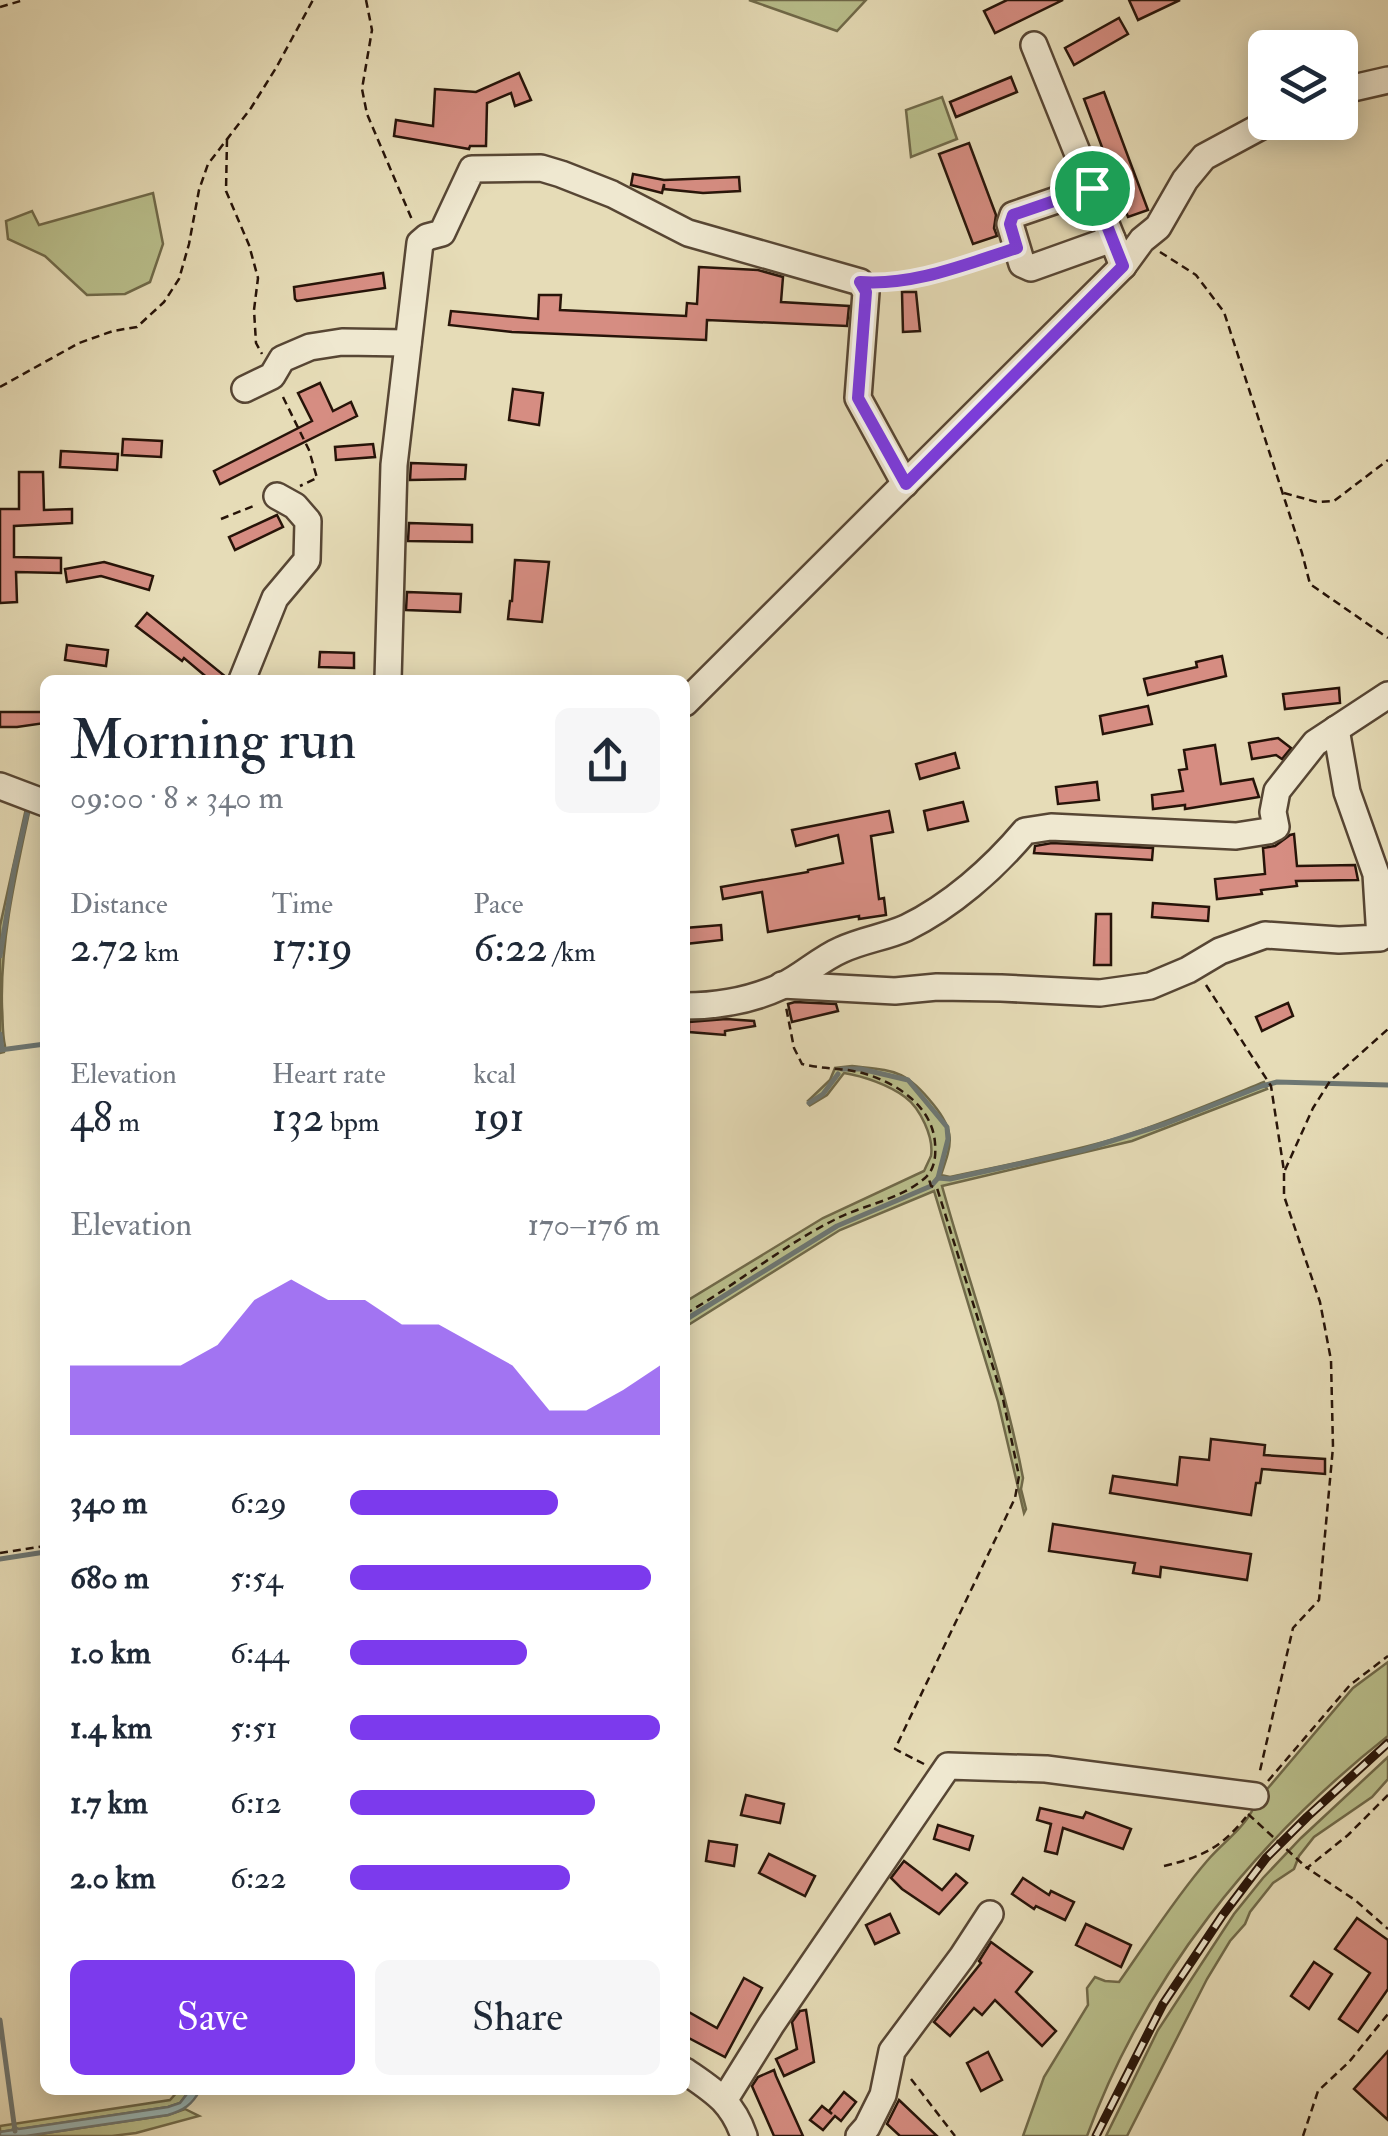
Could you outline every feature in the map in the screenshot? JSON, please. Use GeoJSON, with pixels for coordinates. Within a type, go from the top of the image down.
{"type":"FeatureCollection","features":[{"type":"Feature","properties":{"kind":"street"},"geometry":{"type":"LineString","coordinates":[[1034,45],[1123,266]]}},
{"type":"Feature","properties":{"kind":"street"},"geometry":{"type":"LineString","coordinates":[[1358,87],[1388,80]]}},
{"type":"Feature","properties":{"kind":"street"},"geometry":{"type":"LineString","coordinates":[[690,698],[1123,266],[1158,226],[1185,180],[1204,157],[1248,133]]}},
{"type":"Feature","properties":{"kind":"street"},"geometry":{"type":"LineString","coordinates":[[388,675],[394,464],[420,243],[442,232],[472,169],[541,168],[612,194],[688,232],[860,282],[866,292],[858,398],[906,484]]}},
{"type":"Feature","properties":{"kind":"street"},"geometry":{"type":"LineString","coordinates":[[1092,188],[1013,215],[1010,224],[1022,264],[1031,268],[1112,239]]}},
{"type":"Feature","properties":{"kind":"street"},"geometry":{"type":"LineString","coordinates":[[245,389],[272,376],[282,359],[310,347],[342,342],[408,343]]}},
{"type":"Feature","properties":{"kind":"street"},"geometry":{"type":"LineString","coordinates":[[244,675],[275,598],[307,560],[308,521],[295,506],[277,496]]}},
{"type":"Feature","properties":{"kind":"street"},"geometry":{"type":"LineString","coordinates":[[690,1006],[717,1005],[782,986],[838,950],[904,929],[939,909],[1009,850],[1025,831],[1051,827],[1236,836],[1268,831],[1276,827],[1277,792],[1315,743],[1388,695]]}},
{"type":"Feature","properties":{"kind":"street"},"geometry":{"type":"LineString","coordinates":[[782,986],[895,992],[986,988],[1100,994],[1150,986],[1220,951],[1265,935],[1384,939],[1382,866],[1347,792],[1336,728]]}},
{"type":"Feature","properties":{"kind":"street"},"geometry":{"type":"LineString","coordinates":[[0,786],[40,801]]}},
{"type":"Feature","properties":{"kind":"street"},"geometry":{"type":"LineString","coordinates":[[724,2099],[948,1766],[1046,1769],[1251,1805]]}},
{"type":"Feature","properties":{"kind":"street"},"geometry":{"type":"LineString","coordinates":[[859,2136],[883,2094],[892,2051],[990,1914]]}},
{"type":"Feature","properties":{"kind":"street"},"geometry":{"type":"LineString","coordinates":[[690,2075],[724,2099],[744,2136]]}},
{"type":"Feature","properties":{"kind":"path"},"geometry":{"type":"LineString","coordinates":[[0,7],[24,0]]}},
{"type":"Feature","properties":{"kind":"path"},"geometry":{"type":"LineString","coordinates":[[0,387],[79,343],[137,327],[164,302],[179,279],[208,164],[251,108],[314,0]]}},
{"type":"Feature","properties":{"kind":"path"},"geometry":{"type":"LineString","coordinates":[[366,0],[372,30],[362,89],[367,114],[420,243]]}},
{"type":"Feature","properties":{"kind":"path"},"geometry":{"type":"LineString","coordinates":[[1142,240],[1196,275],[1224,312],[1310,584],[1388,638]]}},
{"type":"Feature","properties":{"kind":"path"},"geometry":{"type":"LineString","coordinates":[[860,282],[888,284],[927,276],[1017,248]]}},
{"type":"Feature","properties":{"kind":"path"},"geometry":{"type":"LineString","coordinates":[[1282,492],[1317,502],[1334,501],[1388,460]]}},
{"type":"Feature","properties":{"kind":"path"},"geometry":{"type":"LineString","coordinates":[[1188,970],[1204,982],[1270,1086],[1284,1171],[1284,1196],[1320,1302],[1331,1360],[1333,1446],[1319,1600],[1293,1628],[1251,1805]]}},
{"type":"Feature","properties":{"kind":"path"},"geometry":{"type":"LineString","coordinates":[[690,1311],[834,1220],[928,1176],[936,1157],[934,1131],[924,1111],[909,1095],[850,1070],[802,1064],[794,1048],[782,986]]}},
{"type":"Feature","properties":{"kind":"path"},"geometry":{"type":"LineString","coordinates":[[1284,1171],[1313,1108],[1330,1082],[1388,1029]]}},
{"type":"Feature","properties":{"kind":"path"},"geometry":{"type":"LineString","coordinates":[[928,1176],[931,1186],[937,1188],[1003,1398],[1019,1476],[1006,1517],[895,1749],[944,1773]]}},
{"type":"Feature","properties":{"kind":"path"},"geometry":{"type":"LineString","coordinates":[[0,1553],[40,1547]]}},
{"type":"Feature","properties":{"kind":"path"},"geometry":{"type":"LineString","coordinates":[[1164,1866],[1195,1859],[1230,1837],[1251,1805],[1350,1685],[1388,1656]]}},
{"type":"Feature","properties":{"kind":"path"},"geometry":{"type":"LineString","coordinates":[[1307,1868],[1388,1795]]}},
{"type":"Feature","properties":{"kind":"path"},"geometry":{"type":"LineString","coordinates":[[1251,1805],[1307,1868],[1355,1900],[1388,1929]]}},
{"type":"Feature","properties":{"kind":"path"},"geometry":{"type":"LineString","coordinates":[[1303,2136],[1318,2092],[1350,2062],[1388,2014]]}},
{"type":"Feature","properties":{"kind":"path"},"geometry":{"type":"LineString","coordinates":[[889,2065],[904,2070],[956,2136]]}},
{"type":"Feature","properties":{"kind":"green space"},"geometry":{"type":"Polygon","coordinates":[[[749,0],[866,0],[837,31],[749,0]]]}},
{"type":"Feature","properties":{"kind":"green space"},"geometry":{"type":"Polygon","coordinates":[[[942,97],[957,139],[911,157],[906,110],[942,97]]]}},
{"type":"Feature","properties":{"kind":"green space"},"geometry":{"type":"Polygon","coordinates":[[[153,193],[163,244],[150,282],[125,294],[87,295],[45,256],[8,239],[6,221],[32,211],[39,225],[153,193]]]}},
{"type":"Feature","properties":{"kind":"green space"},"geometry":{"type":"Polygon","coordinates":[[[27,804],[30,808],[4,957],[5,1046],[0,1053],[0,926],[27,804]]]}},
{"type":"Feature","properties":{"kind":"green space"},"geometry":{"type":"Polygon","coordinates":[[[835,1068],[879,1069],[915,1084],[946,1122],[950,1138],[941,1175],[950,1177],[1118,1138],[1264,1082],[1267,1089],[1132,1141],[942,1186],[1006,1404],[1023,1478],[1024,1513],[998,1402],[934,1191],[840,1230],[690,1324],[690,1299],[823,1218],[924,1171],[931,1156],[928,1132],[916,1108],[899,1093],[844,1073],[827,1095],[809,1106],[813,1100],[809,1100],[830,1080],[835,1068]]]}},
{"type":"Feature","properties":{"kind":"green space"},"geometry":{"type":"Polygon","coordinates":[[[1388,1662],[1388,1736],[1293,1820],[1210,1915],[1140,2021],[1087,2136],[1023,2136],[1044,2077],[1088,2005],[1087,1988],[1095,1977],[1119,1982],[1184,1890],[1241,1826],[1257,1801],[1353,1688],[1388,1662]]]}},
{"type":"Feature","properties":{"kind":"green space"},"geometry":{"type":"Polygon","coordinates":[[[1388,1757],[1388,1779],[1372,1797],[1314,1837],[1294,1869],[1273,1883],[1250,1912],[1207,1979],[1127,2136],[1106,2136],[1158,2030],[1234,1914],[1301,1838],[1388,1757]]]}},
{"type":"Feature","properties":{"kind":"green space"},"geometry":{"type":"Polygon","coordinates":[[[174,2095],[186,2095],[180,2103],[168,2107],[0,2132],[0,2126],[170,2100],[174,2095]]]}},
{"type":"Feature","properties":{"kind":"green space"},"geometry":{"type":"Polygon","coordinates":[[[185,2109],[199,2116],[112,2136],[26,2136],[168,2115],[185,2109]]]}},
{"type":"Feature","properties":{"kind":"water"},"geometry":{"type":"Polygon","coordinates":[[[186,2095],[197,2095],[187,2106],[168,2115],[26,2136],[0,2136],[0,2132],[14,2127],[180,2103],[186,2095]]]}},
{"type":"Feature","properties":{"kind":"building"},"geometry":{"type":"Polygon","coordinates":[[[1007,0],[1063,0],[995,33],[984,11],[1007,0]]]}},
{"type":"Feature","properties":{"kind":"building"},"geometry":{"type":"Polygon","coordinates":[[[1129,0],[1180,0],[1138,20],[1129,0]]]}},
{"type":"Feature","properties":{"kind":"building"},"geometry":{"type":"Polygon","coordinates":[[[1119,18],[1128,34],[1074,65],[1065,48],[1119,18]]]}},
{"type":"Feature","properties":{"kind":"building"},"geometry":{"type":"Polygon","coordinates":[[[519,73],[531,100],[515,106],[511,93],[487,103],[486,146],[469,149],[394,136],[396,120],[433,126],[435,89],[476,92],[519,73]]]}},
{"type":"Feature","properties":{"kind":"building"},"geometry":{"type":"Polygon","coordinates":[[[1011,77],[1017,92],[956,117],[950,102],[1011,77]]]}},
{"type":"Feature","properties":{"kind":"building"},"geometry":{"type":"Polygon","coordinates":[[[1104,92],[1148,210],[1128,217],[1084,99],[1104,92]]]}},
{"type":"Feature","properties":{"kind":"building"},"geometry":{"type":"Polygon","coordinates":[[[969,143],[996,215],[997,236],[973,244],[939,154],[969,143]]]}},
{"type":"Feature","properties":{"kind":"building"},"geometry":{"type":"Polygon","coordinates":[[[633,174],[664,180],[739,177],[740,191],[703,193],[664,189],[664,184],[662,193],[631,185],[633,174]]]}},
{"type":"Feature","properties":{"kind":"building"},"geometry":{"type":"Polygon","coordinates":[[[699,267],[758,270],[783,277],[781,302],[849,306],[847,326],[707,320],[706,340],[512,332],[449,325],[451,311],[538,319],[539,295],[561,295],[560,310],[686,316],[687,303],[697,304],[699,267]]]}},
{"type":"Feature","properties":{"kind":"building"},"geometry":{"type":"Polygon","coordinates":[[[383,273],[385,288],[295,299],[294,287],[383,273]]]}},
{"type":"Feature","properties":{"kind":"building"},"geometry":{"type":"Polygon","coordinates":[[[902,292],[916,292],[920,331],[903,332],[902,292]]]}},
{"type":"Feature","properties":{"kind":"building"},"geometry":{"type":"Polygon","coordinates":[[[320,383],[333,411],[351,402],[357,416],[220,484],[214,471],[312,421],[298,393],[320,383]]]}},
{"type":"Feature","properties":{"kind":"building"},"geometry":{"type":"Polygon","coordinates":[[[513,389],[543,393],[539,425],[509,420],[513,389]]]}},
{"type":"Feature","properties":{"kind":"building"},"geometry":{"type":"Polygon","coordinates":[[[123,439],[162,441],[161,457],[122,455],[123,439]]]}},
{"type":"Feature","properties":{"kind":"building"},"geometry":{"type":"Polygon","coordinates":[[[373,444],[375,457],[336,460],[335,447],[373,444]]]}},
{"type":"Feature","properties":{"kind":"building"},"geometry":{"type":"Polygon","coordinates":[[[61,451],[118,454],[117,470],[60,467],[61,451]]]}},
{"type":"Feature","properties":{"kind":"building"},"geometry":{"type":"Polygon","coordinates":[[[411,463],[466,465],[465,479],[410,480],[411,463]]]}},
{"type":"Feature","properties":{"kind":"building"},"geometry":{"type":"Polygon","coordinates":[[[19,472],[43,472],[44,510],[72,509],[72,523],[14,526],[14,557],[61,558],[61,573],[16,572],[17,602],[0,603],[0,509],[19,509],[19,472]]]}},
{"type":"Feature","properties":{"kind":"building"},"geometry":{"type":"Polygon","coordinates":[[[277,515],[283,527],[235,550],[229,537],[277,515]]]}},
{"type":"Feature","properties":{"kind":"building"},"geometry":{"type":"Polygon","coordinates":[[[409,523],[472,525],[472,542],[408,541],[409,523]]]}},
{"type":"Feature","properties":{"kind":"building"},"geometry":{"type":"Polygon","coordinates":[[[515,560],[549,562],[542,622],[508,619],[515,560]]]}},
{"type":"Feature","properties":{"kind":"building"},"geometry":{"type":"Polygon","coordinates":[[[104,562],[153,576],[149,590],[101,576],[67,582],[65,569],[104,562]]]}},
{"type":"Feature","properties":{"kind":"building"},"geometry":{"type":"Polygon","coordinates":[[[407,592],[461,594],[460,612],[406,610],[407,592]]]}},
{"type":"Feature","properties":{"kind":"building"},"geometry":{"type":"Polygon","coordinates":[[[147,613],[224,675],[204,675],[136,626],[147,613]]]}},
{"type":"Feature","properties":{"kind":"building"},"geometry":{"type":"Polygon","coordinates":[[[67,645],[108,650],[106,666],[65,660],[67,645]]]}},
{"type":"Feature","properties":{"kind":"building"},"geometry":{"type":"Polygon","coordinates":[[[320,652],[354,653],[354,668],[319,667],[320,652]]]}},
{"type":"Feature","properties":{"kind":"building"},"geometry":{"type":"Polygon","coordinates":[[[1222,656],[1226,676],[1148,695],[1144,679],[1197,667],[1196,662],[1222,656]]]}},
{"type":"Feature","properties":{"kind":"building"},"geometry":{"type":"Polygon","coordinates":[[[1339,688],[1340,703],[1285,709],[1283,694],[1339,688]]]}},
{"type":"Feature","properties":{"kind":"building"},"geometry":{"type":"Polygon","coordinates":[[[1148,706],[1152,724],[1103,734],[1100,716],[1148,706]]]}},
{"type":"Feature","properties":{"kind":"building"},"geometry":{"type":"Polygon","coordinates":[[[0,712],[40,712],[40,724],[0,727],[0,712]]]}},
{"type":"Feature","properties":{"kind":"building"},"geometry":{"type":"Polygon","coordinates":[[[1278,738],[1291,748],[1282,759],[1276,755],[1252,759],[1249,743],[1278,738]]]}},
{"type":"Feature","properties":{"kind":"building"},"geometry":{"type":"Polygon","coordinates":[[[1215,745],[1221,784],[1253,779],[1259,797],[1185,809],[1185,805],[1153,809],[1152,795],[1183,791],[1179,770],[1187,769],[1184,750],[1215,745]]]}},
{"type":"Feature","properties":{"kind":"building"},"geometry":{"type":"Polygon","coordinates":[[[955,753],[959,768],[920,779],[916,764],[955,753]]]}},
{"type":"Feature","properties":{"kind":"building"},"geometry":{"type":"Polygon","coordinates":[[[1097,782],[1099,800],[1058,804],[1056,787],[1097,782]]]}},
{"type":"Feature","properties":{"kind":"building"},"geometry":{"type":"Polygon","coordinates":[[[963,802],[968,821],[928,830],[924,811],[963,802]]]}},
{"type":"Feature","properties":{"kind":"building"},"geometry":{"type":"Polygon","coordinates":[[[889,811],[893,832],[871,836],[879,899],[884,898],[886,915],[768,932],[762,892],[723,899],[721,887],[843,863],[838,835],[796,846],[792,830],[889,811]]]}},
{"type":"Feature","properties":{"kind":"building"},"geometry":{"type":"Polygon","coordinates":[[[1294,834],[1297,866],[1355,865],[1358,880],[1296,881],[1297,886],[1261,890],[1262,894],[1217,899],[1215,879],[1265,874],[1263,848],[1275,846],[1294,834]]]}},
{"type":"Feature","properties":{"kind":"building"},"geometry":{"type":"Polygon","coordinates":[[[1052,843],[1153,848],[1152,860],[1034,853],[1035,846],[1052,843]]]}},
{"type":"Feature","properties":{"kind":"building"},"geometry":{"type":"Polygon","coordinates":[[[1153,903],[1209,907],[1208,921],[1152,917],[1153,903]]]}},
{"type":"Feature","properties":{"kind":"building"},"geometry":{"type":"Polygon","coordinates":[[[1096,914],[1111,914],[1111,965],[1094,965],[1096,914]]]}},
{"type":"Feature","properties":{"kind":"building"},"geometry":{"type":"Polygon","coordinates":[[[721,925],[722,940],[690,943],[690,928],[721,925]]]}},
{"type":"Feature","properties":{"kind":"building"},"geometry":{"type":"Polygon","coordinates":[[[1288,1003],[1293,1016],[1262,1031],[1256,1017],[1288,1003]]]}},
{"type":"Feature","properties":{"kind":"building"},"geometry":{"type":"Polygon","coordinates":[[[788,1004],[836,1004],[838,1011],[792,1022],[788,1004]]]}},
{"type":"Feature","properties":{"kind":"building"},"geometry":{"type":"Polygon","coordinates":[[[726,1019],[754,1021],[755,1026],[725,1031],[725,1035],[690,1032],[690,1022],[726,1019]]]}},
{"type":"Feature","properties":{"kind":"building"},"geometry":{"type":"Polygon","coordinates":[[[1211,1439],[1265,1445],[1264,1455],[1325,1459],[1325,1474],[1262,1469],[1251,1515],[1110,1493],[1113,1476],[1177,1485],[1180,1457],[1209,1460],[1211,1439]]]}},
{"type":"Feature","properties":{"kind":"building"},"geometry":{"type":"Polygon","coordinates":[[[1053,1524],[1251,1554],[1247,1580],[1161,1567],[1160,1577],[1133,1573],[1135,1563],[1049,1551],[1053,1524]]]}},
{"type":"Feature","properties":{"kind":"building"},"geometry":{"type":"Polygon","coordinates":[[[746,1795],[784,1804],[780,1823],[741,1815],[746,1795]]]}},
{"type":"Feature","properties":{"kind":"building"},"geometry":{"type":"Polygon","coordinates":[[[1040,1808],[1083,1818],[1086,1812],[1131,1829],[1123,1849],[1063,1828],[1057,1854],[1045,1851],[1051,1824],[1037,1820],[1040,1808]]]}},
{"type":"Feature","properties":{"kind":"building"},"geometry":{"type":"Polygon","coordinates":[[[938,1825],[973,1836],[969,1850],[934,1839],[938,1825]]]}},
{"type":"Feature","properties":{"kind":"building"},"geometry":{"type":"Polygon","coordinates":[[[709,1841],[737,1845],[734,1866],[706,1861],[709,1841]]]}},
{"type":"Feature","properties":{"kind":"building"},"geometry":{"type":"Polygon","coordinates":[[[769,1854],[815,1876],[805,1896],[759,1873],[769,1854]]]}},
{"type":"Feature","properties":{"kind":"building"},"geometry":{"type":"Polygon","coordinates":[[[904,1861],[942,1890],[956,1874],[967,1883],[939,1914],[891,1878],[904,1861]]]}},
{"type":"Feature","properties":{"kind":"building"},"geometry":{"type":"Polygon","coordinates":[[[1023,1878],[1049,1895],[1051,1891],[1074,1902],[1065,1920],[1036,1906],[1034,1909],[1012,1894],[1023,1878]]]}},
{"type":"Feature","properties":{"kind":"building"},"geometry":{"type":"Polygon","coordinates":[[[890,1914],[899,1933],[875,1944],[866,1925],[890,1914]]]}},
{"type":"Feature","properties":{"kind":"building"},"geometry":{"type":"Polygon","coordinates":[[[1357,1918],[1388,1940],[1388,1989],[1358,2032],[1339,2019],[1370,1973],[1335,1949],[1357,1918]]]}},
{"type":"Feature","properties":{"kind":"building"},"geometry":{"type":"Polygon","coordinates":[[[1086,1924],[1131,1945],[1121,1967],[1076,1945],[1086,1924]]]}},
{"type":"Feature","properties":{"kind":"building"},"geometry":{"type":"Polygon","coordinates":[[[991,1942],[1032,1972],[1016,1992],[1056,2031],[1042,2046],[995,2000],[982,2015],[974,2008],[950,2036],[934,2022],[981,1963],[991,1942]]]}},
{"type":"Feature","properties":{"kind":"building"},"geometry":{"type":"Polygon","coordinates":[[[1314,1962],[1332,1974],[1309,2009],[1291,1996],[1314,1962]]]}},
{"type":"Feature","properties":{"kind":"building"},"geometry":{"type":"Polygon","coordinates":[[[744,1978],[762,1988],[725,2057],[690,2039],[690,2013],[717,2028],[744,1978]]]}},
{"type":"Feature","properties":{"kind":"building"},"geometry":{"type":"Polygon","coordinates":[[[806,2010],[814,2062],[784,2076],[776,2059],[797,2049],[792,2022],[800,2011],[806,2010]]]}},
{"type":"Feature","properties":{"kind":"building"},"geometry":{"type":"Polygon","coordinates":[[[1388,2051],[1388,2120],[1354,2089],[1388,2051]]]}},
{"type":"Feature","properties":{"kind":"building"},"geometry":{"type":"Polygon","coordinates":[[[988,2052],[1002,2080],[981,2091],[967,2063],[988,2052]]]}},
{"type":"Feature","properties":{"kind":"building"},"geometry":{"type":"Polygon","coordinates":[[[774,2070],[803,2136],[774,2136],[752,2086],[758,2077],[774,2070]]]}},
{"type":"Feature","properties":{"kind":"building"},"geometry":{"type":"Polygon","coordinates":[[[844,2092],[856,2102],[841,2121],[835,2116],[823,2130],[810,2120],[822,2106],[832,2114],[829,2111],[844,2092]]]}},
{"type":"Feature","properties":{"kind":"building"},"geometry":{"type":"Polygon","coordinates":[[[899,2100],[937,2136],[900,2136],[887,2124],[899,2100]]]}},
{"type":"Feature","properties":{"kind":"waterway"},"geometry":{"type":"LineString","coordinates":[[0,956],[28,809]]}},
{"type":"Feature","properties":{"kind":"waterway"},"geometry":{"type":"LineString","coordinates":[[0,1034],[2,1049]]}},
{"type":"Feature","properties":{"kind":"waterway"},"geometry":{"type":"LineString","coordinates":[[0,1050],[40,1045]]}},
{"type":"Feature","properties":{"kind":"waterway"},"geometry":{"type":"LineString","coordinates":[[842,1069],[861,1069],[908,1080],[947,1127],[948,1139],[938,1178]]}},
{"type":"Feature","properties":{"kind":"waterway"},"geometry":{"type":"LineString","coordinates":[[809,1103],[823,1094],[838,1074]]}},
{"type":"Feature","properties":{"kind":"waterway"},"geometry":{"type":"LineString","coordinates":[[690,1317],[837,1226],[931,1186],[938,1178],[950,1179],[1083,1150],[1277,1082],[1388,1085]]}},
{"type":"Feature","properties":{"kind":"waterway"},"geometry":{"type":"LineString","coordinates":[[0,1559],[40,1553]]}},
{"type":"Feature","properties":{"kind":"waterway"},"geometry":{"type":"LineString","coordinates":[[0,2020],[15,2131]]}},
{"type":"Feature","properties":{"kind":"railway"},"geometry":{"type":"LineString","coordinates":[[1096,2136],[1163,2004],[1222,1916],[1266,1858],[1388,1743]]}},
{"type":"Feature","properties":{"kind":"route"},"geometry":{"type":"LineString","coordinates":[[1092,188],[1123,266],[906,484],[858,398],[866,292],[860,282],[888,284],[927,276],[1017,248],[1010,224],[1013,215],[1092,188]]}}]}
